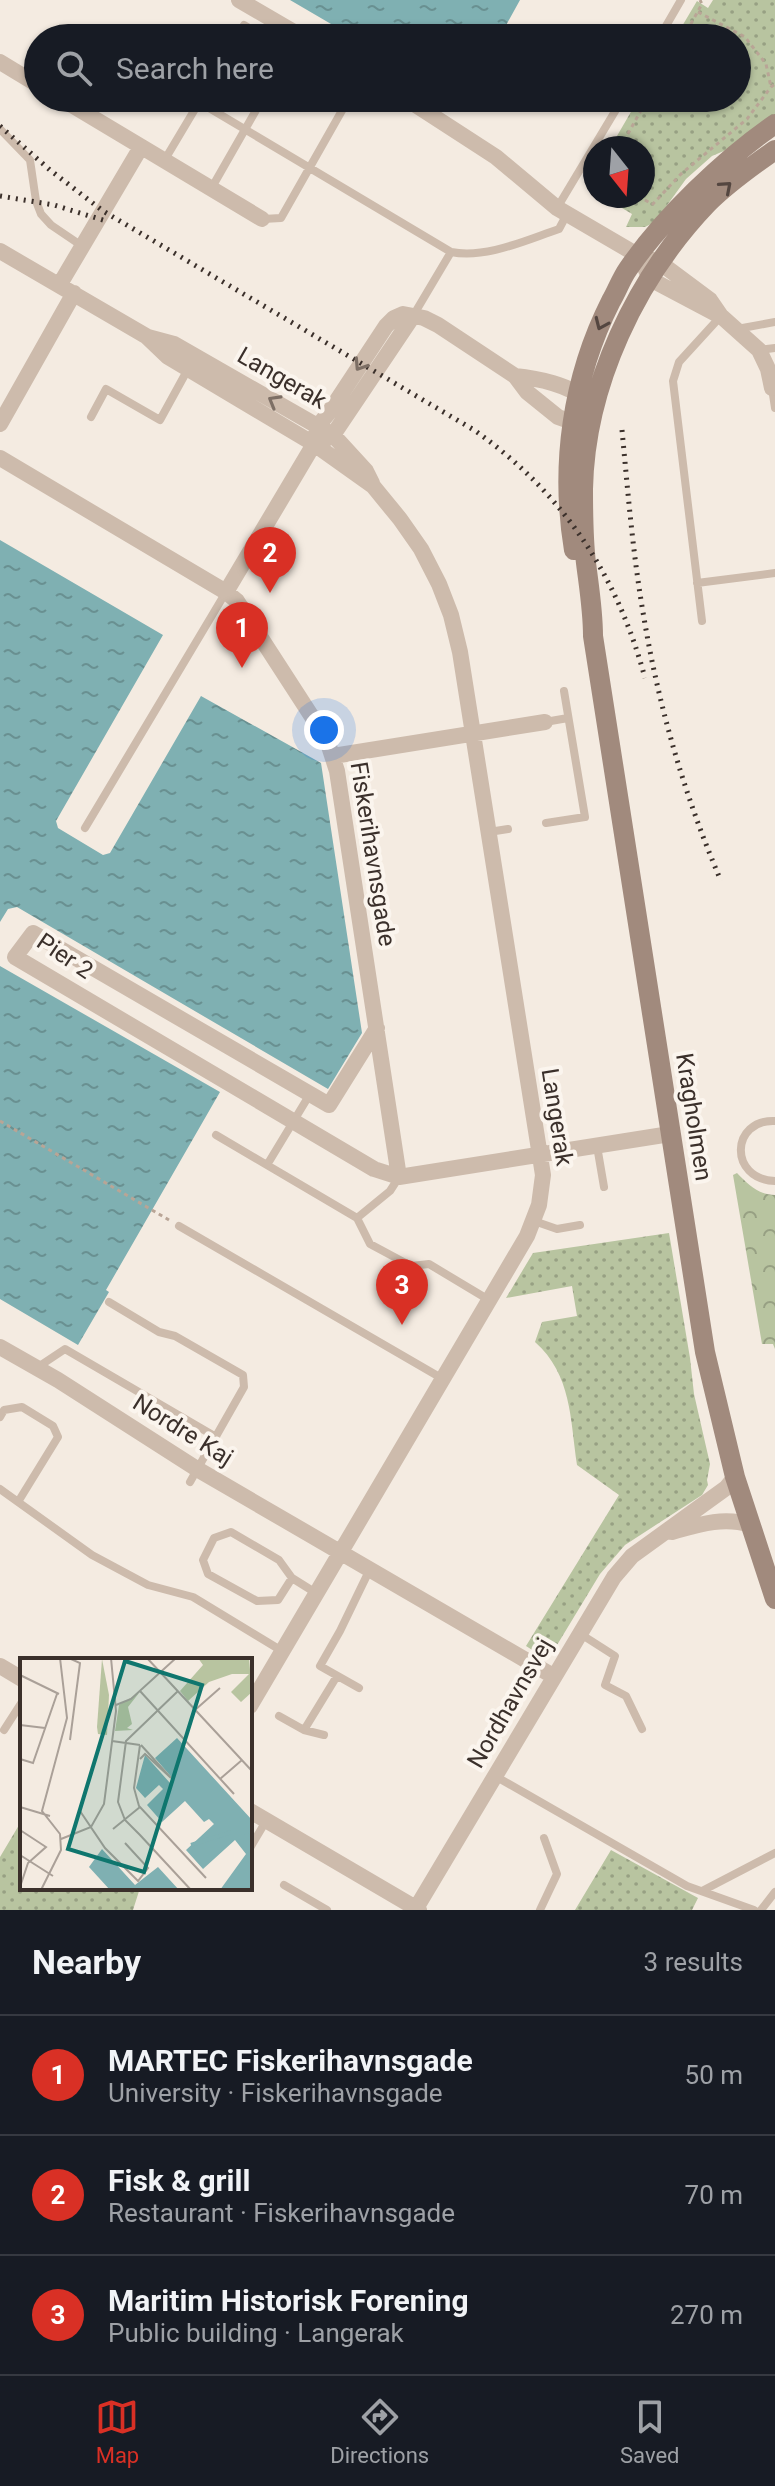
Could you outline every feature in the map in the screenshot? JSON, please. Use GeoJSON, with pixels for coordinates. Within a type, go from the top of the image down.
{"type":"FeatureCollection","features":[{"type":"Feature","properties":{"kind":"street"},"geometry":{"type":"LineString","coordinates":[[239,0],[280,24]]}},
{"type":"Feature","properties":{"kind":"street"},"geometry":{"type":"LineString","coordinates":[[0,62],[24,77]]}},
{"type":"Feature","properties":{"kind":"street"},"geometry":{"type":"LineString","coordinates":[[83,112],[262,219]]}},
{"type":"Feature","properties":{"kind":"street"},"geometry":{"type":"LineString","coordinates":[[427,112],[496,157],[562,211],[649,266],[767,349],[774,388]]}},
{"type":"Feature","properties":{"kind":"street","name":"Kragholmen"},"geometry":{"type":"LineString","coordinates":[[775,124],[738,152],[697,190],[649,266],[611,355],[594,409],[583,489],[593,636],[705,1352],[735,1477],[775,1599]]}},
{"type":"Feature","properties":{"kind":"street"},"geometry":{"type":"LineString","coordinates":[[0,424],[67,289],[82,246],[141,147]]}},
{"type":"Feature","properties":{"kind":"street","name":"Kragholmen"},"geometry":{"type":"LineString","coordinates":[[593,636],[584,610],[569,519],[572,422],[584,367],[602,320],[628,270],[649,266],[708,203],[775,150]]}},
{"type":"Feature","properties":{"kind":"street","name":"Langerak"},"geometry":{"type":"LineString","coordinates":[[0,251],[146,336],[168,357],[314,444],[373,486]]}},
{"type":"Feature","properties":{"kind":"street"},"geometry":{"type":"LineString","coordinates":[[226,592],[314,444],[318,426],[394,318],[403,314],[438,325],[515,376],[527,392],[564,421],[572,422],[594,409],[578,392],[533,377],[515,376]]}},
{"type":"Feature","properties":{"kind":"street"},"geometry":{"type":"LineString","coordinates":[[314,444],[333,435],[413,316]]}},
{"type":"Feature","properties":{"kind":"street","name":"Langerak"},"geometry":{"type":"LineString","coordinates":[[146,336],[174,344],[333,435],[366,471],[373,486],[421,549],[439,584],[460,652],[474,733],[543,1190],[534,1221],[252,1703]]}},
{"type":"Feature","properties":{"kind":"street","name":"Fiskerihavnsgade"},"geometry":{"type":"LineString","coordinates":[[0,458],[237,601],[327,740],[333,756],[399,1177]]}},
{"type":"Feature","properties":{"kind":"street"},"geometry":{"type":"LineString","coordinates":[[333,756],[545,722]]}},
{"type":"Feature","properties":{"kind":"street","name":"Pier 2"},"geometry":{"type":"LineString","coordinates":[[310,1094],[33,933],[15,957],[374,1169],[399,1177]]}},
{"type":"Feature","properties":{"kind":"street"},"geometry":{"type":"LineString","coordinates":[[310,1094],[329,1105],[377,1028]]}},
{"type":"Feature","properties":{"kind":"street"},"geometry":{"type":"LineString","coordinates":[[399,1177],[670,1134]]}},
{"type":"Feature","properties":{"kind":"street","name":"Nordre Kaj"},"geometry":{"type":"LineString","coordinates":[[0,1347],[37,1368],[193,1476],[371,1568],[553,1676]]}},
{"type":"Feature","properties":{"kind":"street","name":"Nordhavnsvej"},"geometry":{"type":"LineString","coordinates":[[417,1909],[614,1577],[632,1556],[726,1488],[735,1477]]}},
{"type":"Feature","properties":{"kind":"street","name":"Nordhavnsvej"},"geometry":{"type":"LineString","coordinates":[[662,1534],[706,1523],[736,1521],[750,1525]]}},
{"type":"Feature","properties":{"kind":"street"},"geometry":{"type":"LineString","coordinates":[[0,1666],[20,1678]]}},
{"type":"Feature","properties":{"kind":"street"},"geometry":{"type":"LineString","coordinates":[[252,1812],[417,1909]]}},
{"type":"Feature","properties":{"kind":"lane"},"geometry":{"type":"LineString","coordinates":[[667,24],[681,0]]}},
{"type":"Feature","properties":{"kind":"lane"},"geometry":{"type":"LineString","coordinates":[[164,161],[193,112]]}},
{"type":"Feature","properties":{"kind":"lane"},"geometry":{"type":"LineString","coordinates":[[218,112],[451,252],[463,254],[482,253],[559,229],[562,211],[615,112]]}},
{"type":"Feature","properties":{"kind":"lane"},"geometry":{"type":"LineString","coordinates":[[211,189],[255,112]]}},
{"type":"Feature","properties":{"kind":"lane"},"geometry":{"type":"LineString","coordinates":[[262,219],[281,218],[341,112]]}},
{"type":"Feature","properties":{"kind":"lane"},"geometry":{"type":"LineString","coordinates":[[0,129],[30,160],[41,214],[51,225],[82,246]]}},
{"type":"Feature","properties":{"kind":"lane"},"geometry":{"type":"LineString","coordinates":[[413,316],[451,252]]}},
{"type":"Feature","properties":{"kind":"lane"},"geometry":{"type":"LineString","coordinates":[[702,621],[673,381],[679,362],[721,316]]}},
{"type":"Feature","properties":{"kind":"lane"},"geometry":{"type":"LineString","coordinates":[[735,329],[775,322]]}},
{"type":"Feature","properties":{"kind":"lane"},"geometry":{"type":"LineString","coordinates":[[91,417],[106,389],[160,420],[188,369]]}},
{"type":"Feature","properties":{"kind":"lane"},"geometry":{"type":"LineString","coordinates":[[774,388],[775,408]]}},
{"type":"Feature","properties":{"kind":"lane"},"geometry":{"type":"LineString","coordinates":[[697,583],[775,573]]}},
{"type":"Feature","properties":{"kind":"lane"},"geometry":{"type":"LineString","coordinates":[[85,828],[226,592]]}},
{"type":"Feature","properties":{"kind":"lane"},"geometry":{"type":"LineString","coordinates":[[546,823],[585,817],[564,691]]}},
{"type":"Feature","properties":{"kind":"lane"},"geometry":{"type":"LineString","coordinates":[[545,722],[568,718]]}},
{"type":"Feature","properties":{"kind":"lane"},"geometry":{"type":"LineString","coordinates":[[489,832],[508,829]]}},
{"type":"Feature","properties":{"kind":"lane"},"geometry":{"type":"LineString","coordinates":[[267,1165],[310,1094]]}},
{"type":"Feature","properties":{"kind":"lane"},"geometry":{"type":"LineString","coordinates":[[775,1121],[755,1125],[746,1133],[741,1144],[741,1156],[753,1176],[775,1181]]}},
{"type":"Feature","properties":{"kind":"lane"},"geometry":{"type":"LineString","coordinates":[[216,1135],[357,1218],[370,1244],[411,1266],[429,1264],[489,1300]]}},
{"type":"Feature","properties":{"kind":"lane"},"geometry":{"type":"LineString","coordinates":[[597,1145],[604,1187]]}},
{"type":"Feature","properties":{"kind":"lane"},"geometry":{"type":"LineString","coordinates":[[357,1218],[390,1191],[399,1177]]}},
{"type":"Feature","properties":{"kind":"lane"},"geometry":{"type":"LineString","coordinates":[[534,1221],[557,1229],[580,1225]]}},
{"type":"Feature","properties":{"kind":"lane"},"geometry":{"type":"LineString","coordinates":[[179,1226],[443,1379]]}},
{"type":"Feature","properties":{"kind":"lane"},"geometry":{"type":"LineString","coordinates":[[109,1302],[159,1332],[175,1336],[243,1375],[244,1387],[193,1476]]}},
{"type":"Feature","properties":{"kind":"lane"},"geometry":{"type":"LineString","coordinates":[[37,1368],[65,1349],[216,1437]]}},
{"type":"Feature","properties":{"kind":"lane"},"geometry":{"type":"LineString","coordinates":[[0,1417],[4,1410],[22,1407],[53,1426],[58,1437],[18,1502]]}},
{"type":"Feature","properties":{"kind":"lane"},"geometry":{"type":"LineString","coordinates":[[0,1489],[92,1555],[148,1585],[193,1597],[282,1651]]}},
{"type":"Feature","properties":{"kind":"lane"},"geometry":{"type":"LineString","coordinates":[[292,1578],[278,1600],[257,1601],[208,1574],[203,1560],[214,1538],[231,1532],[279,1560],[292,1578],[316,1593]]}},
{"type":"Feature","properties":{"kind":"lane"},"geometry":{"type":"LineString","coordinates":[[359,1688],[320,1666],[371,1568]]}},
{"type":"Feature","properties":{"kind":"lane"},"geometry":{"type":"LineString","coordinates":[[579,1633],[615,1656],[605,1685],[626,1696],[642,1729]]}},
{"type":"Feature","properties":{"kind":"lane"},"geometry":{"type":"LineString","coordinates":[[304,1730],[337,1676]]}},
{"type":"Feature","properties":{"kind":"lane"},"geometry":{"type":"LineString","coordinates":[[4,1730],[20,1705]]}},
{"type":"Feature","properties":{"kind":"lane"},"geometry":{"type":"LineString","coordinates":[[279,1716],[304,1730],[324,1735]]}},
{"type":"Feature","properties":{"kind":"lane"},"geometry":{"type":"LineString","coordinates":[[495,1776],[687,1886],[754,1910]]}},
{"type":"Feature","properties":{"kind":"lane"},"geometry":{"type":"LineString","coordinates":[[252,1844],[266,1820]]}},
{"type":"Feature","properties":{"kind":"lane"},"geometry":{"type":"LineString","coordinates":[[540,1910],[557,1874],[544,1838]]}},
{"type":"Feature","properties":{"kind":"lane"},"geometry":{"type":"LineString","coordinates":[[702,1891],[775,1853]]}},
{"type":"Feature","properties":{"kind":"lane"},"geometry":{"type":"LineString","coordinates":[[284,1885],[327,1910]]}},
{"type":"Feature","properties":{"kind":"lane"},"geometry":{"type":"LineString","coordinates":[[761,1910],[775,1892]]}},
{"type":"Feature","properties":{"kind":"path"},"geometry":{"type":"LineString","coordinates":[[691,24],[702,4],[700,0]]}},
{"type":"Feature","properties":{"kind":"path"},"geometry":{"type":"LineString","coordinates":[[698,12],[721,24]]}},
{"type":"Feature","properties":{"kind":"path"},"geometry":{"type":"LineString","coordinates":[[655,202],[681,174],[747,119],[773,86],[766,64],[751,45]]}},
{"type":"Feature","properties":{"kind":"path"},"geometry":{"type":"LineString","coordinates":[[627,136],[640,112]]}},
{"type":"Feature","properties":{"kind":"path"},"geometry":{"type":"LineString","coordinates":[[0,1121],[179,1226]]}},
{"type":"Feature","properties":{"kind":"green space"},"geometry":{"type":"Polygon","coordinates":[[[713,0],[775,0],[775,116],[731,148],[712,156],[686,179],[655,222],[645,227],[626,227],[632,214],[622,208],[655,208],[655,136],[617,136],[631,112],[751,112],[751,24],[683,24],[697,1],[708,8],[713,0]]]}},
{"type":"Feature","properties":{"kind":"green space"},"geometry":{"type":"Polygon","coordinates":[[[737,1173],[758,1191],[775,1195],[775,1349],[773,1344],[762,1344],[733,1175],[737,1173]]]}},
{"type":"Feature","properties":{"kind":"green space"},"geometry":{"type":"Polygon","coordinates":[[[669,1233],[694,1394],[710,1464],[708,1485],[702,1495],[625,1545],[600,1574],[554,1650],[537,1653],[526,1646],[619,1495],[577,1465],[563,1383],[547,1355],[535,1342],[542,1322],[577,1316],[572,1286],[506,1298],[533,1253],[669,1233]]]}},
{"type":"Feature","properties":{"kind":"green space"},"geometry":{"type":"Polygon","coordinates":[[[20,1823],[20,1890],[139,1890],[133,1910],[0,1910],[0,1857],[20,1823]]]}},
{"type":"Feature","properties":{"kind":"green space"},"geometry":{"type":"Polygon","coordinates":[[[611,1850],[698,1898],[692,1910],[575,1910],[611,1850]]]}},
{"type":"Feature","properties":{"kind":"water"},"geometry":{"type":"Polygon","coordinates":[[[290,0],[520,0],[507,24],[331,24],[290,0]]]}},
{"type":"Feature","properties":{"kind":"water"},"geometry":{"type":"Polygon","coordinates":[[[0,540],[163,635],[56,821],[58,828],[103,855],[110,853],[201,696],[321,763],[362,1033],[328,1089],[17,907],[8,909],[0,922],[0,540]]]}},
{"type":"Feature","properties":{"kind":"water"},"geometry":{"type":"Polygon","coordinates":[[[0,966],[220,1092],[106,1290],[109,1292],[78,1345],[0,1299],[0,966]]]}},
{"type":"Feature","properties":{"kind":"railway"},"geometry":{"type":"LineString","coordinates":[[0,126],[103,211],[474,430],[505,454],[534,480],[582,538],[619,604],[645,678]]}},
{"type":"Feature","properties":{"kind":"railway"},"geometry":{"type":"LineString","coordinates":[[0,196],[54,205],[106,221]]}},
{"type":"Feature","properties":{"kind":"railway"},"geometry":{"type":"LineString","coordinates":[[622,430],[637,571],[657,685],[685,785],[721,881]]}},
{"type":"Feature","properties":{"kind":"place","name":"Fisk & grill"},"geometry":{"type":"Point","coordinates":[270,593]}},
{"type":"Feature","properties":{"kind":"place","name":"MARTEC Fiskerihavnsgade"},"geometry":{"type":"Point","coordinates":[242,668]}},
{"type":"Feature","properties":{"kind":"place","name":"Maritim Historisk Forening"},"geometry":{"type":"Point","coordinates":[402,1325]}}]}
